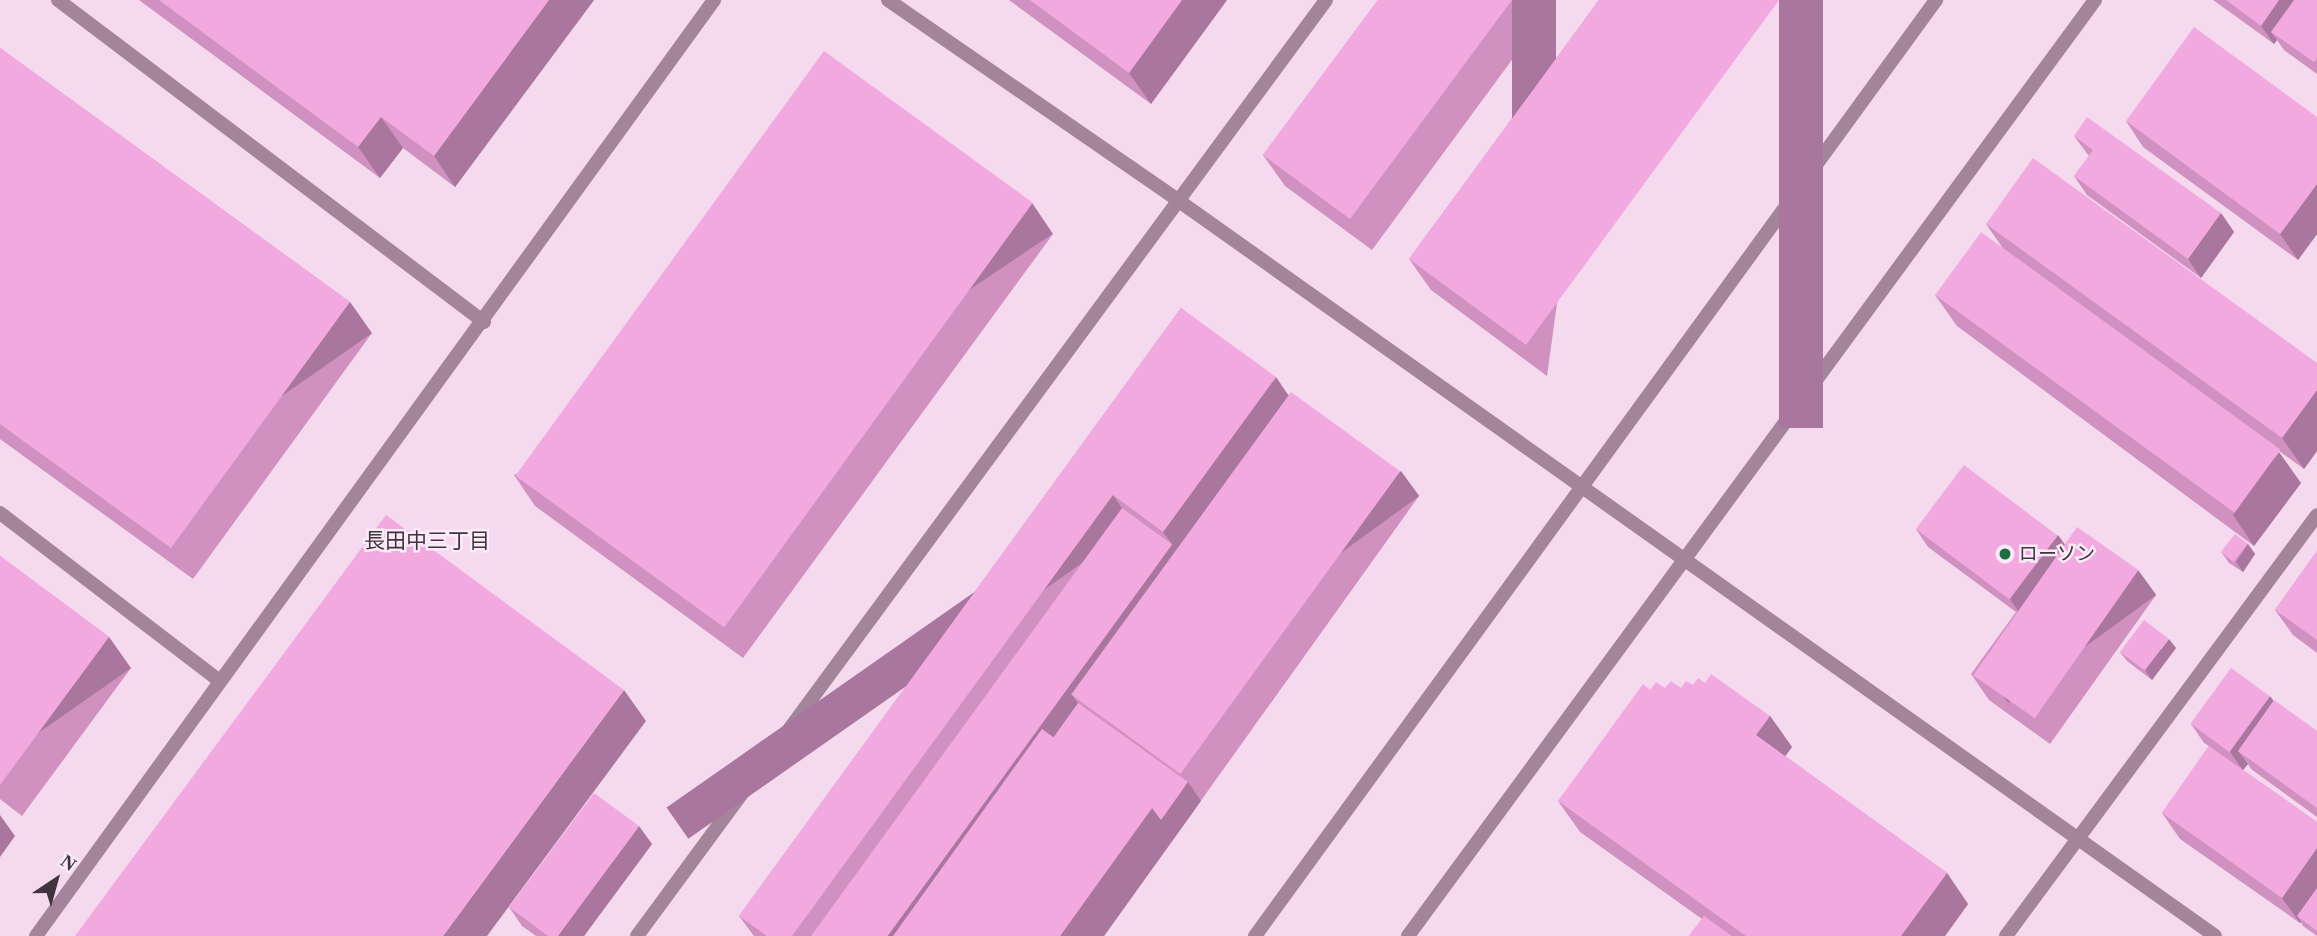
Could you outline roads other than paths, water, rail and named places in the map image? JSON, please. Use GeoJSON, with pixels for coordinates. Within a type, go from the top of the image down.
{"type":"FeatureCollection","features":[{"type":"Feature","properties":{"kind":"street"},"geometry":{"type":"LineString","coordinates":[[58,0],[484,322]]}},
{"type":"Feature","properties":{"kind":"street"},"geometry":{"type":"LineString","coordinates":[[36,936],[484,322],[714,0]]}},
{"type":"Feature","properties":{"kind":"street"},"geometry":{"type":"LineString","coordinates":[[888,0],[1179,201],[2215,936]]}},
{"type":"Feature","properties":{"kind":"street"},"geometry":{"type":"LineString","coordinates":[[637,936],[1326,0]]}},
{"type":"Feature","properties":{"kind":"street"},"geometry":{"type":"LineString","coordinates":[[1255,936],[1936,0]]}},
{"type":"Feature","properties":{"kind":"street"},"geometry":{"type":"LineString","coordinates":[[1408,936],[2095,0]]}},
{"type":"Feature","properties":{"kind":"street"},"geometry":{"type":"LineString","coordinates":[[0,513],[220,681]]}},
{"type":"Feature","properties":{"kind":"street"},"geometry":{"type":"LineString","coordinates":[[2006,936],[2317,515]]}},
{"type":"Feature","properties":{"kind":"place","name":"ローソン"},"geometry":{"type":"Point","coordinates":[2005,554]}},
{"type":"Feature","properties":{"kind":"district","name":"長田中三丁目"},"geometry":{"type":"Point","coordinates":[427,541]}}]}
